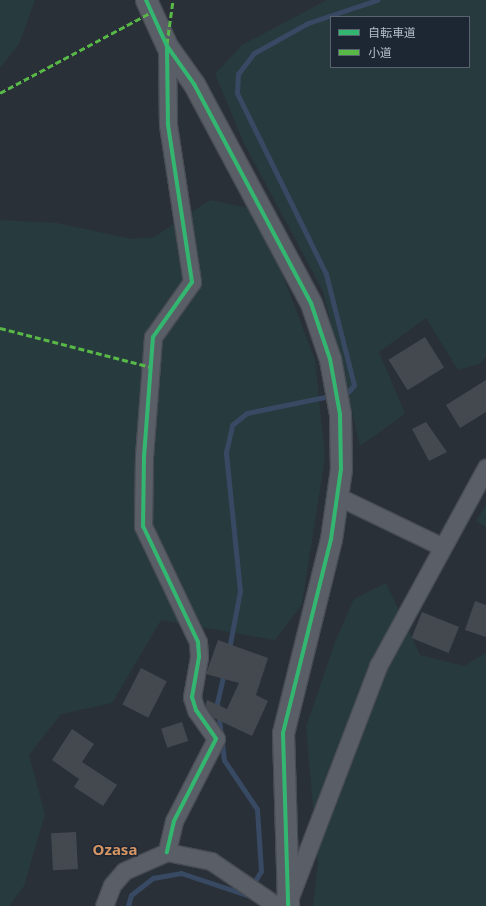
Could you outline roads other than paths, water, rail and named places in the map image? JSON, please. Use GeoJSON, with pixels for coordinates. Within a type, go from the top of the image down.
{"type":"FeatureCollection","features":[{"type":"Feature","properties":{"kind":"street"},"geometry":{"type":"LineString","coordinates":[[146,0],[167,46],[194,84],[311,303],[330,359],[340,414],[337,496],[331,539],[283,733],[283,904]]}},
{"type":"Feature","properties":{"kind":"street"},"geometry":{"type":"LineString","coordinates":[[167,46],[169,132],[192,282],[153,337],[144,456],[143,526],[198,642],[199,657],[192,697],[196,710],[216,739],[174,821],[168,852]]}},
{"type":"Feature","properties":{"kind":"street"},"geometry":{"type":"LineString","coordinates":[[283,904],[358,712],[441,546],[480,491],[486,468]]}},
{"type":"Feature","properties":{"kind":"street"},"geometry":{"type":"LineString","coordinates":[[337,496],[441,546]]}},
{"type":"Feature","properties":{"kind":"street"},"geometry":{"type":"LineString","coordinates":[[104,906],[112,885],[124,871],[168,852],[211,861],[283,904]]}},
{"type":"Feature","properties":{"kind":"waterway"},"geometry":{"type":"LineString","coordinates":[[348,392],[354,385],[326,274],[237,93],[238,74],[254,53],[308,23],[377,0]]}},
{"type":"Feature","properties":{"kind":"waterway"},"geometry":{"type":"LineString","coordinates":[[229,649],[240,591],[226,452],[232,425],[247,413],[330,396]]}},
{"type":"Feature","properties":{"kind":"waterway"},"geometry":{"type":"LineString","coordinates":[[128,906],[131,895],[153,878],[181,873],[247,895],[261,871],[257,809],[224,760],[217,703],[224,673]]}},
{"type":"Feature","properties":{"kind":"district","name":"Ozasa"},"geometry":{"type":"Point","coordinates":[115,850]}}]}
